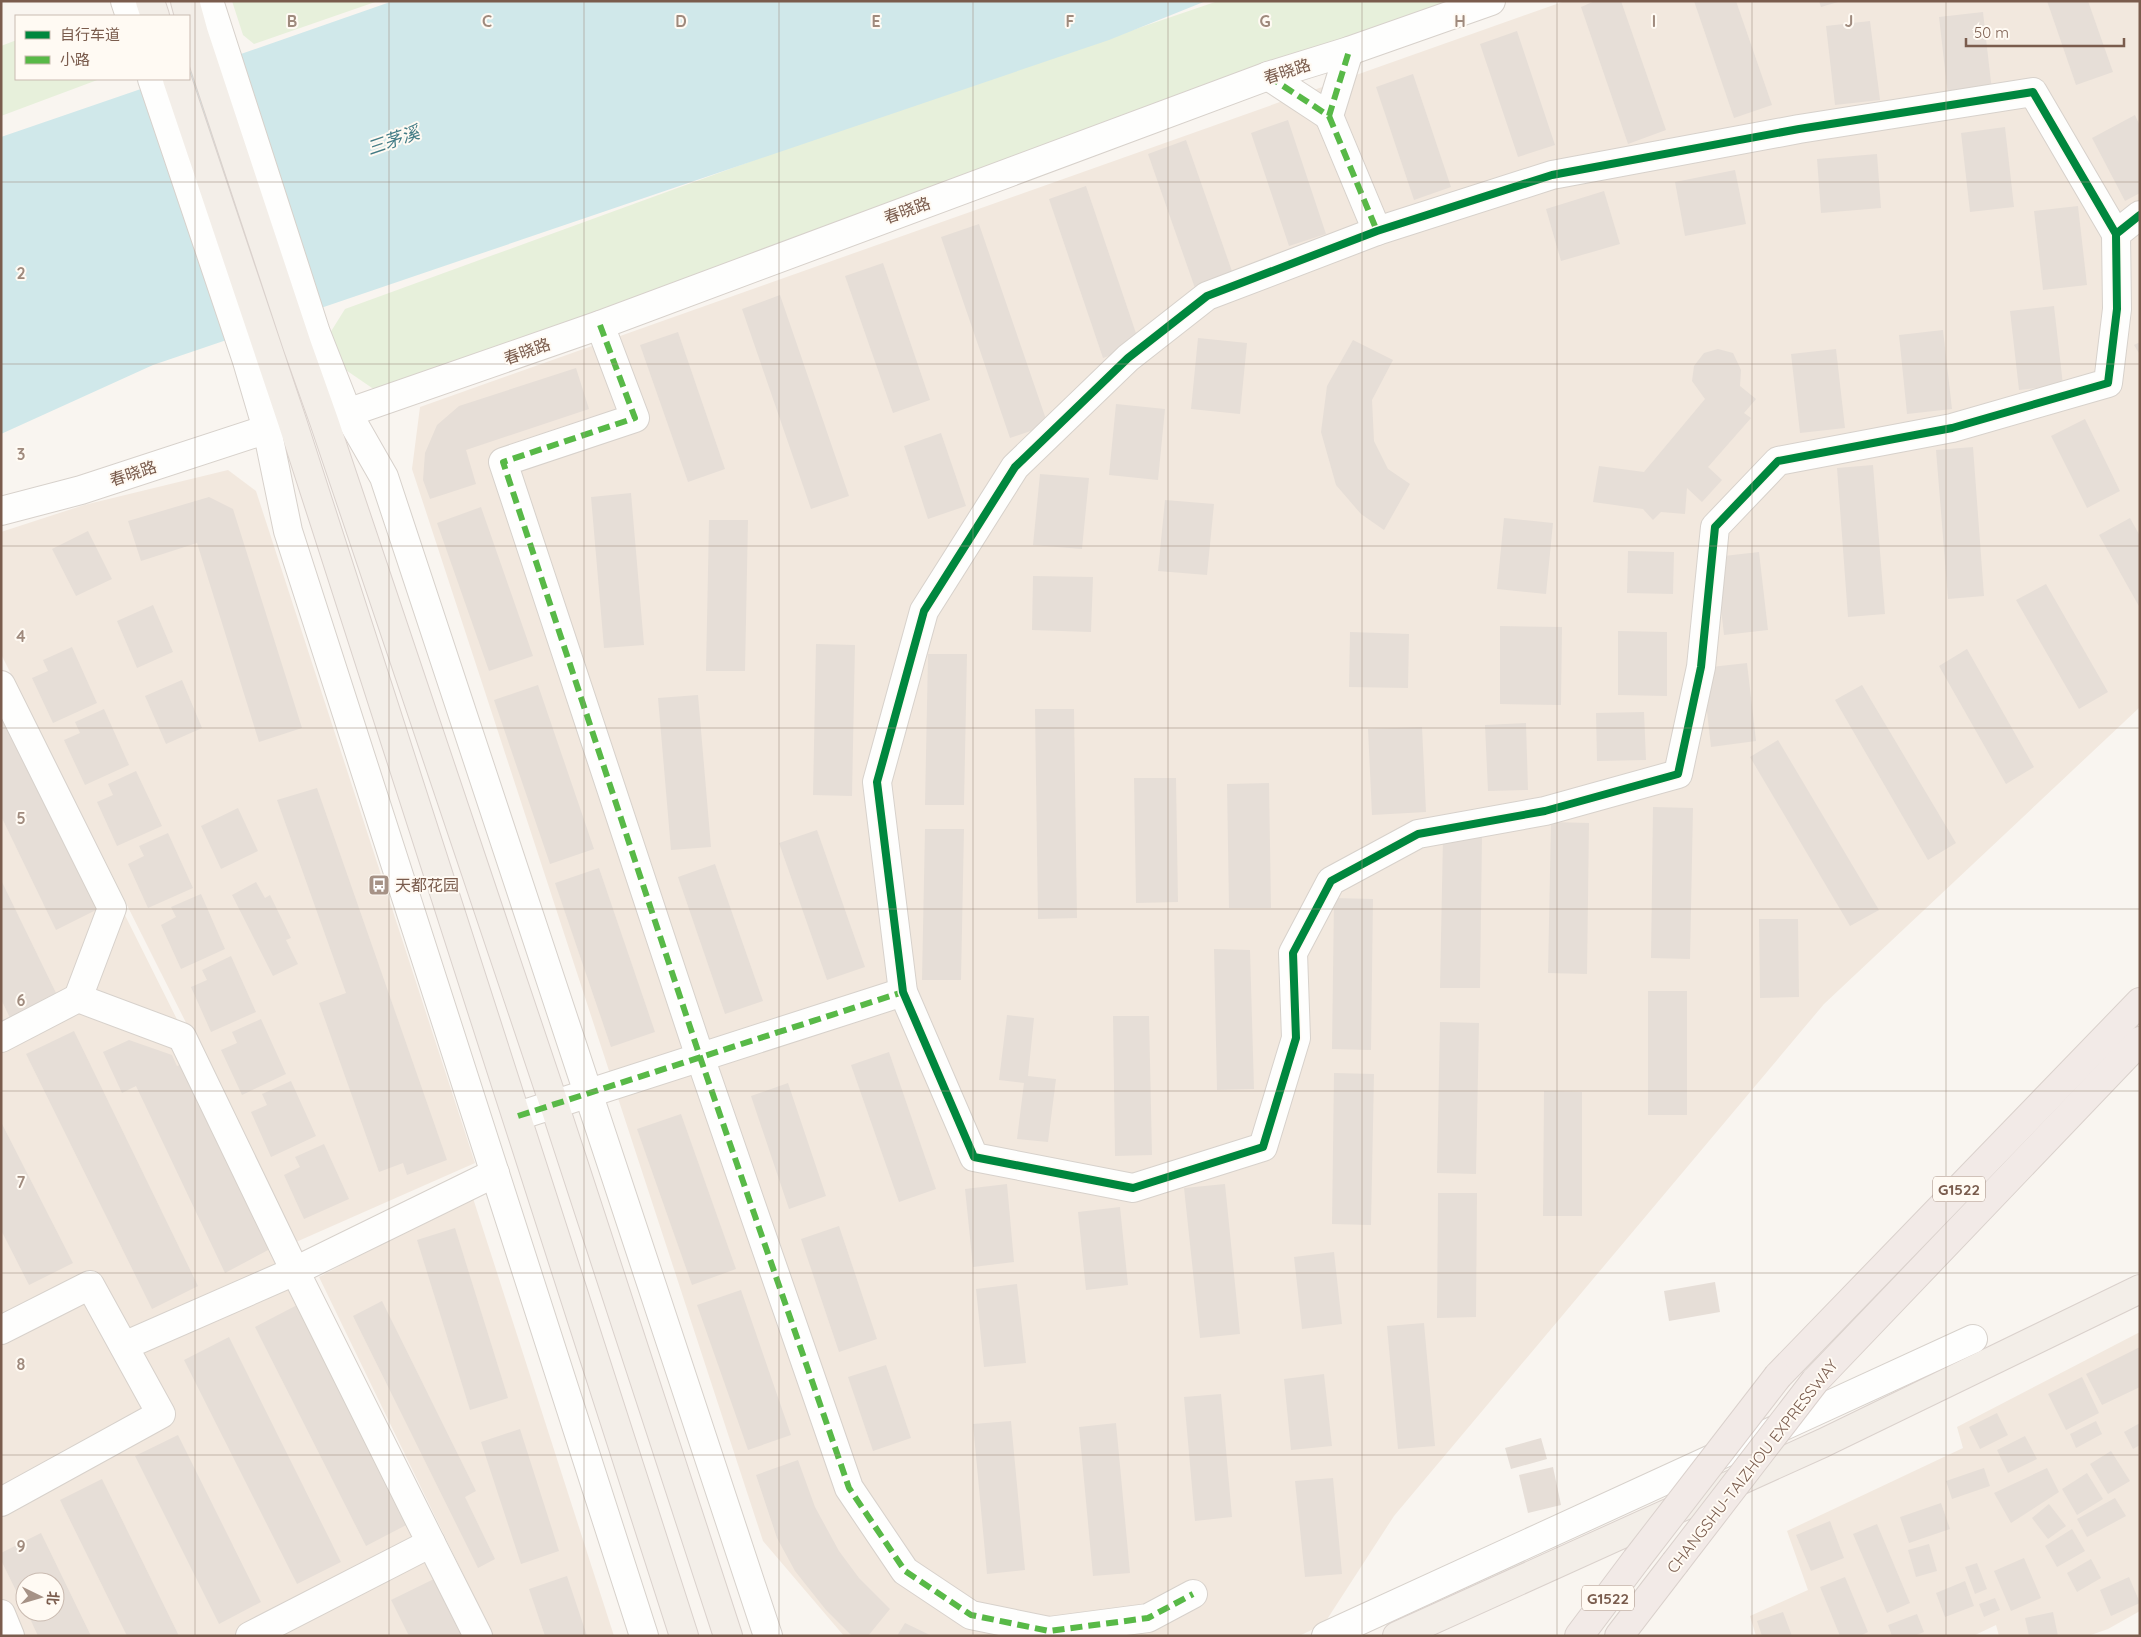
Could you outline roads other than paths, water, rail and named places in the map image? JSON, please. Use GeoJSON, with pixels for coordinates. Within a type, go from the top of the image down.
{"type":"FeatureCollection","features":[{"type":"Feature","properties":{"kind":"highway","name":"CHANGSHU-TAIZHOU EXPRESSWAY"},"geometry":{"type":"LineString","coordinates":[[1579,1636],[1778,1376],[2140,1002]]}},
{"type":"Feature","properties":{"kind":"highway","name":"CHANGSHU-TAIZHOU EXPRESSWAY"},"geometry":{"type":"LineString","coordinates":[[1619,1636],[1816,1381],[2140,1041]]}},
{"type":"Feature","properties":{"kind":"main road"},"geometry":{"type":"LineString","coordinates":[[150,1],[155,15]]}},
{"type":"Feature","properties":{"kind":"main road"},"geometry":{"type":"LineString","coordinates":[[185,1],[206,20],[306,339],[336,417],[554,1104],[728,1636]]}},
{"type":"Feature","properties":{"kind":"main road"},"geometry":{"type":"LineString","coordinates":[[176,80],[280,425],[518,1116],[684,1636]]}},
{"type":"Feature","properties":{"kind":"main road"},"geometry":{"type":"LineString","coordinates":[[1397,1636],[1823,1443],[2140,1289]]}},
{"type":"Feature","properties":{"kind":"street"},"geometry":{"type":"LineString","coordinates":[[125,1],[130,15]]}},
{"type":"Feature","properties":{"kind":"street","name":"春晓路"},"geometry":{"type":"LineString","coordinates":[[336,417],[600,325],[1268,76],[1349,51],[1491,1]]}},
{"type":"Feature","properties":{"kind":"street"},"geometry":{"type":"LineString","coordinates":[[1329,116],[1349,51]]}},
{"type":"Feature","properties":{"kind":"street"},"geometry":{"type":"LineString","coordinates":[[1268,76],[1329,116],[1377,231]]}},
{"type":"Feature","properties":{"kind":"street"},"geometry":{"type":"LineString","coordinates":[[152,80],[259,359]]}},
{"type":"Feature","properties":{"kind":"street"},"geometry":{"type":"LineString","coordinates":[[2033,92],[2116,234],[2117,309],[2108,383],[1952,428],[1778,461],[1715,527],[1701,666],[1678,774],[1545,811],[1418,834],[1331,881],[1294,953],[1296,1038],[1263,1147],[1134,1188],[974,1157],[903,992],[877,782],[924,611],[1016,467],[1128,358],[1207,296],[1377,231],[1552,175],[1799,129],[2033,92]]}},
{"type":"Feature","properties":{"kind":"street"},"geometry":{"type":"LineString","coordinates":[[2116,234],[2140,215]]}},
{"type":"Feature","properties":{"kind":"street"},"geometry":{"type":"LineString","coordinates":[[600,325],[635,418],[503,462],[700,1057],[849,1488],[905,1571],[971,1615],[1049,1631],[1148,1618],[1193,1594]]}},
{"type":"Feature","properties":{"kind":"street"},"geometry":{"type":"LineString","coordinates":[[336,417],[384,477],[768,1636]]}},
{"type":"Feature","properties":{"kind":"street"},"geometry":{"type":"LineString","coordinates":[[280,425],[288,531],[644,1636]]}},
{"type":"Feature","properties":{"kind":"street","name":"春晓路"},"geometry":{"type":"LineString","coordinates":[[1,511],[81,490],[280,425]]}},
{"type":"Feature","properties":{"kind":"street"},"geometry":{"type":"LineString","coordinates":[[1,685],[112,908],[78,998],[1,1038]]}},
{"type":"Feature","properties":{"kind":"street"},"geometry":{"type":"LineString","coordinates":[[518,1116],[903,992]]}},
{"type":"Feature","properties":{"kind":"street"},"geometry":{"type":"LineString","coordinates":[[78,998],[182,1037],[478,1636]]}},
{"type":"Feature","properties":{"kind":"street"},"geometry":{"type":"LineString","coordinates":[[124,1346],[296,1271],[495,1173]]}},
{"type":"Feature","properties":{"kind":"street"},"geometry":{"type":"LineString","coordinates":[[1,1330],[90,1284],[161,1414],[1,1502]]}},
{"type":"Feature","properties":{"kind":"street"},"geometry":{"type":"LineString","coordinates":[[1326,1636],[1973,1339]]}},
{"type":"Feature","properties":{"kind":"street"},"geometry":{"type":"LineString","coordinates":[[250,1636],[432,1543]]}},
{"type":"Feature","properties":{"kind":"street"},"geometry":{"type":"LineString","coordinates":[[1,1614],[10,1636]]}},
{"type":"Feature","properties":{"kind":"water","name":"三茅溪"},"geometry":{"type":"Polygon","coordinates":[[[393,1],[1206,1],[1109,40],[153,365],[1,434],[1,137],[167,80],[190,80],[190,72],[393,1]]]}},
{"type":"Feature","properties":{"kind":"place","name":"天都花园"},"geometry":{"type":"Point","coordinates":[379,885]}}]}
